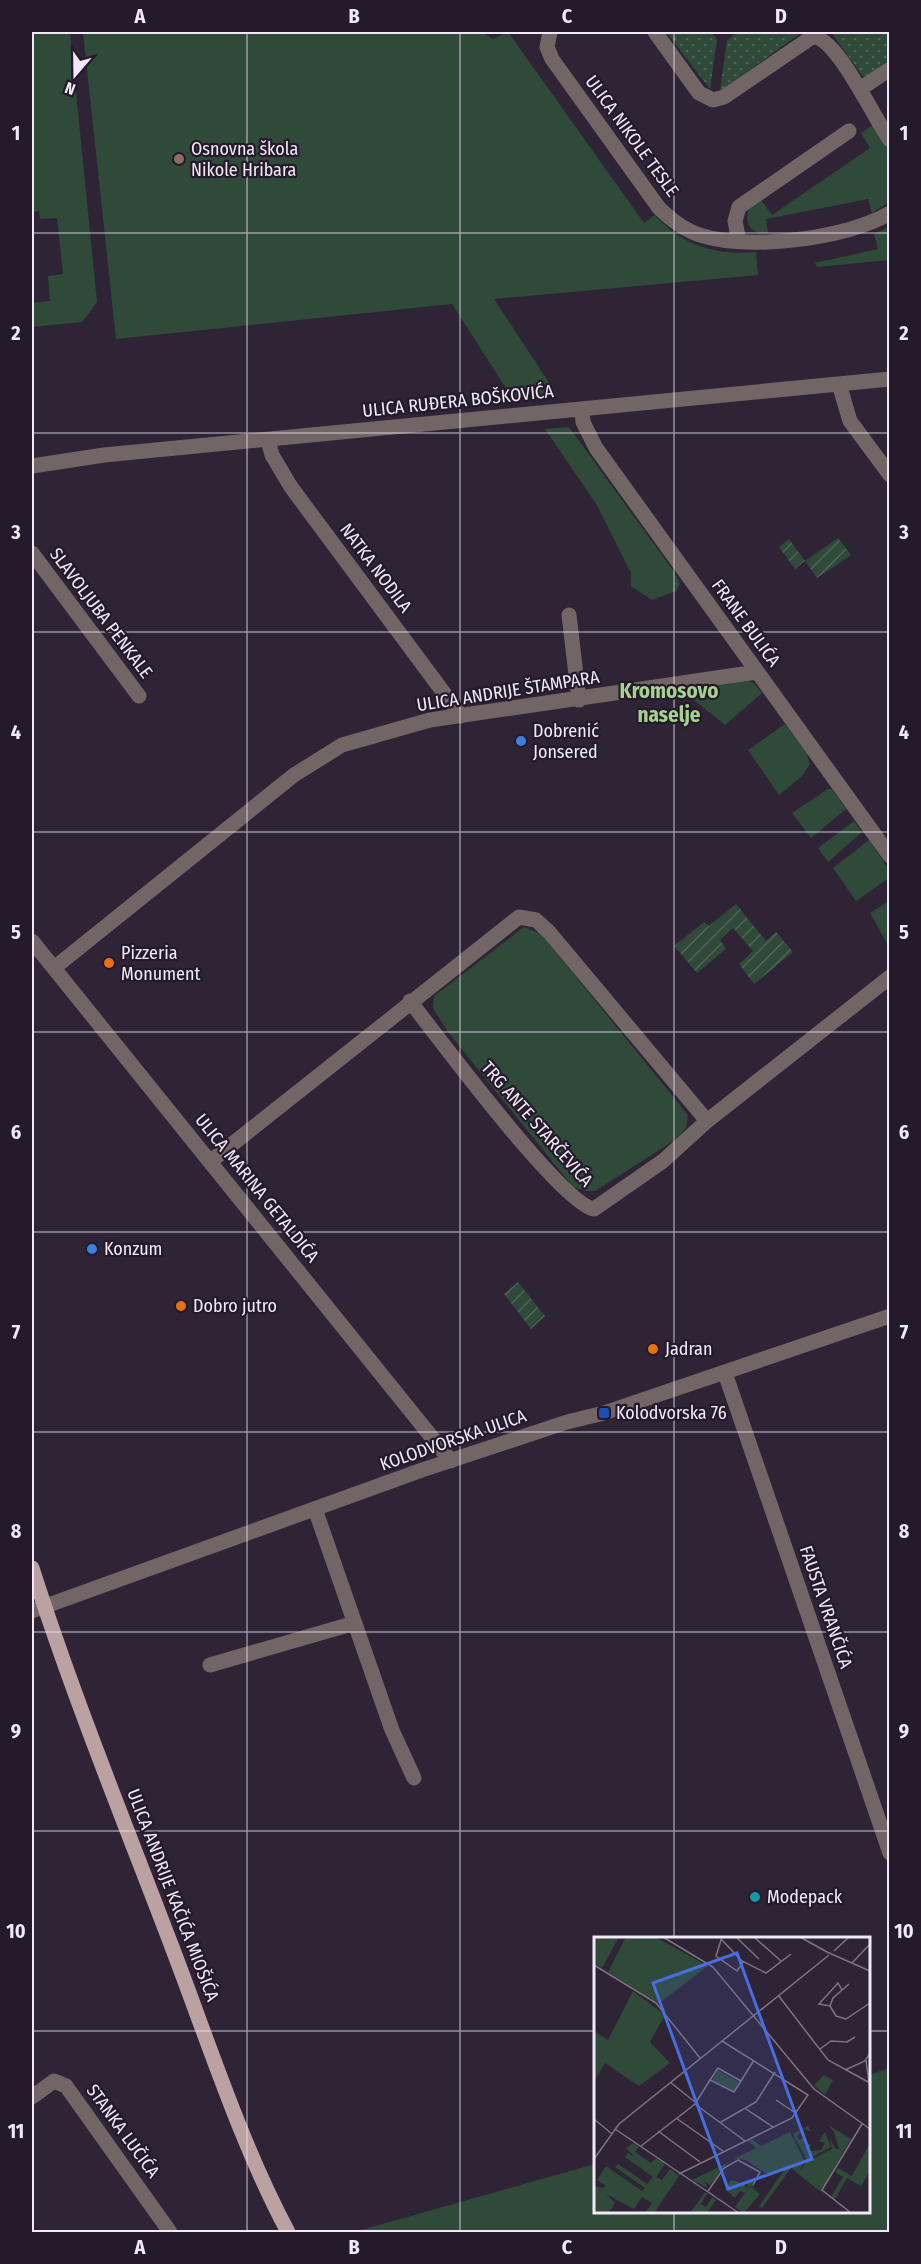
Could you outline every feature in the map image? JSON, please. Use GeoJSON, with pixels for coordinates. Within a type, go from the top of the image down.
{"type":"FeatureCollection","features":[{"type":"Feature","properties":{"kind":"main road","name":"ULICA ANDRIJE KAČIĆA MIOŠIĆA"},"geometry":{"type":"LineString","coordinates":[[32,1568],[38,1609],[262,2178],[288,2232]]}},
{"type":"Feature","properties":{"kind":"street","name":"ULICA NIKOLE TESLE"},"geometry":{"type":"LineString","coordinates":[[550,32],[547,46],[552,59],[659,208],[679,225],[693,233],[720,240],[776,242],[851,229],[890,213]]}},
{"type":"Feature","properties":{"kind":"street"},"geometry":{"type":"LineString","coordinates":[[655,32],[694,87],[705,98],[713,100],[724,97],[812,37],[818,37],[829,44],[860,89],[876,121],[890,140]]}},
{"type":"Feature","properties":{"kind":"street"},"geometry":{"type":"LineString","coordinates":[[860,89],[890,69]]}},
{"type":"Feature","properties":{"kind":"street"},"geometry":{"type":"LineString","coordinates":[[739,242],[735,221],[739,207],[849,131]]}},
{"type":"Feature","properties":{"kind":"street","name":"ULICA RUĐERA BOŠKOVIĆA"},"geometry":{"type":"LineString","coordinates":[[32,466],[104,455],[890,379]]}},
{"type":"Feature","properties":{"kind":"street"},"geometry":{"type":"LineString","coordinates":[[839,384],[850,421],[890,475]]}},
{"type":"Feature","properties":{"kind":"street","name":"FRANE BULIĆA"},"geometry":{"type":"LineString","coordinates":[[582,409],[583,422],[596,448],[890,856]]}},
{"type":"Feature","properties":{"kind":"street","name":"NATKA NODILA"},"geometry":{"type":"LineString","coordinates":[[268,440],[272,455],[291,487],[461,716]]}},
{"type":"Feature","properties":{"kind":"street","name":"SLAVOLJUBA PENKALE"},"geometry":{"type":"LineString","coordinates":[[32,553],[139,696]]}},
{"type":"Feature","properties":{"kind":"street"},"geometry":{"type":"LineString","coordinates":[[569,615],[579,700]]}},
{"type":"Feature","properties":{"kind":"street","name":"ULICA ANDRIJE ŠTAMPARA"},"geometry":{"type":"LineString","coordinates":[[54,968],[294,775],[342,745],[430,720],[579,700],[757,672]]}},
{"type":"Feature","properties":{"kind":"street"},"geometry":{"type":"LineString","coordinates":[[211,1161],[410,1001],[519,917],[536,920],[549,932],[707,1121]]}},
{"type":"Feature","properties":{"kind":"street","name":"ULICA MARINA GETALDIĆA"},"geometry":{"type":"LineString","coordinates":[[32,941],[451,1461]]}},
{"type":"Feature","properties":{"kind":"street","name":"TRG ANTE STARČEVIĆA"},"geometry":{"type":"LineString","coordinates":[[410,1001],[496,1110],[567,1193],[586,1208],[594,1209],[663,1161],[707,1121],[890,977]]}},
{"type":"Feature","properties":{"kind":"street","name":"KOLODVORSKA ULICA"},"geometry":{"type":"LineString","coordinates":[[38,1609],[451,1461],[725,1373],[890,1316]]}},
{"type":"Feature","properties":{"kind":"street","name":"FAUSTA VRANČIĆA"},"geometry":{"type":"LineString","coordinates":[[725,1373],[890,1853]]}},
{"type":"Feature","properties":{"kind":"street"},"geometry":{"type":"LineString","coordinates":[[315,1509],[392,1730],[414,1778]]}},
{"type":"Feature","properties":{"kind":"street"},"geometry":{"type":"LineString","coordinates":[[210,1665],[355,1623]]}},
{"type":"Feature","properties":{"kind":"street","name":"STANKA LUČIĆA"},"geometry":{"type":"LineString","coordinates":[[32,2097],[54,2081],[66,2086],[170,2232]]}},
{"type":"Feature","properties":{"kind":"green space"},"geometry":{"type":"Polygon","coordinates":[[[32,32],[70,32],[97,302],[82,322],[32,327],[32,303],[50,301],[48,276],[63,274],[57,218],[40,219],[39,211],[32,212],[32,32]]]}},
{"type":"Feature","properties":{"kind":"green space"},"geometry":{"type":"Polygon","coordinates":[[[83,32],[273,32],[276,34],[280,32],[482,32],[493,39],[508,32],[644,223],[655,215],[676,234],[701,246],[727,252],[756,252],[758,275],[494,299],[557,395],[513,399],[452,304],[116,339],[83,32]]]}},
{"type":"Feature","properties":{"kind":"green space"},"geometry":{"type":"Polygon","coordinates":[[[666,32],[711,32],[717,39],[710,89],[666,32]]]}},
{"type":"Feature","properties":{"kind":"green space"},"geometry":{"type":"Polygon","coordinates":[[[738,32],[801,33],[720,91],[727,40],[738,32]]]}},
{"type":"Feature","properties":{"kind":"green space"},"geometry":{"type":"Polygon","coordinates":[[[831,32],[889,32],[889,60],[864,78],[831,32]]]}},
{"type":"Feature","properties":{"kind":"green space"},"geometry":{"type":"Polygon","coordinates":[[[873,125],[889,151],[889,202],[872,213],[868,199],[766,219],[768,233],[757,232],[750,227],[747,219],[749,208],[761,200],[772,215],[870,148],[861,133],[873,125]]]}},
{"type":"Feature","properties":{"kind":"green space"},"geometry":{"type":"Polygon","coordinates":[[[889,227],[889,260],[817,267],[815,263],[878,249],[874,234],[889,227]]]}},
{"type":"Feature","properties":{"kind":"green space"},"geometry":{"type":"Polygon","coordinates":[[[569,427],[675,573],[680,584],[676,591],[652,600],[631,586],[631,573],[597,505],[545,429],[569,427]]]}},
{"type":"Feature","properties":{"kind":"green space"},"geometry":{"type":"Polygon","coordinates":[[[838,538],[851,555],[817,578],[805,561],[838,538]]]}},
{"type":"Feature","properties":{"kind":"green space"},"geometry":{"type":"Polygon","coordinates":[[[789,539],[805,561],[795,569],[779,547],[789,539]]]}},
{"type":"Feature","properties":{"kind":"green space"},"geometry":{"type":"Polygon","coordinates":[[[748,681],[754,683],[762,693],[725,725],[694,700],[682,696],[685,691],[748,681]]]}},
{"type":"Feature","properties":{"kind":"green space"},"geometry":{"type":"Polygon","coordinates":[[[785,724],[806,752],[810,764],[802,776],[779,795],[748,750],[785,724]]]}},
{"type":"Feature","properties":{"kind":"green space"},"geometry":{"type":"Polygon","coordinates":[[[828,789],[832,789],[846,809],[811,838],[792,813],[828,789]]]}},
{"type":"Feature","properties":{"kind":"green space"},"geometry":{"type":"Polygon","coordinates":[[[854,821],[862,832],[828,862],[818,848],[854,821]]]}},
{"type":"Feature","properties":{"kind":"green space"},"geometry":{"type":"Polygon","coordinates":[[[869,840],[889,870],[889,878],[856,901],[833,868],[869,840]]]}},
{"type":"Feature","properties":{"kind":"green space"},"geometry":{"type":"Polygon","coordinates":[[[889,901],[889,947],[870,913],[889,901]]]}},
{"type":"Feature","properties":{"kind":"green space"},"geometry":{"type":"Polygon","coordinates":[[[736,904],[766,941],[776,932],[793,952],[754,984],[739,964],[753,951],[733,928],[720,940],[726,949],[697,973],[674,946],[704,922],[709,926],[736,904]]]}},
{"type":"Feature","properties":{"kind":"green space"},"geometry":{"type":"Polygon","coordinates":[[[524,927],[541,934],[688,1115],[686,1128],[675,1140],[595,1191],[573,1187],[448,1032],[433,1008],[434,996],[524,927]]]}},
{"type":"Feature","properties":{"kind":"green space"},"geometry":{"type":"Polygon","coordinates":[[[518,1282],[545,1316],[531,1329],[504,1294],[518,1282]]]}},
{"type":"Feature","properties":{"kind":"green space"},"geometry":{"type":"Polygon","coordinates":[[[889,2068],[889,2232],[354,2232],[594,2164],[594,2213],[870,2213],[870,2075],[889,2068]]]}},
{"type":"Feature","properties":{"kind":"place","name":"Osnovna škola Nikole Hribara"},"geometry":{"type":"Point","coordinates":[179,159]}},
{"type":"Feature","properties":{"kind":"place","name":"Dobrenić Jonsered"},"geometry":{"type":"Point","coordinates":[521,741]}},
{"type":"Feature","properties":{"kind":"place","name":"Pizzeria Monument"},"geometry":{"type":"Point","coordinates":[109,963]}},
{"type":"Feature","properties":{"kind":"place","name":"Konzum"},"geometry":{"type":"Point","coordinates":[92,1249]}},
{"type":"Feature","properties":{"kind":"place","name":"Dobro jutro"},"geometry":{"type":"Point","coordinates":[181,1306]}},
{"type":"Feature","properties":{"kind":"place","name":"Jadran"},"geometry":{"type":"Point","coordinates":[653,1349]}},
{"type":"Feature","properties":{"kind":"place","name":"Kolodvorska 76"},"geometry":{"type":"Point","coordinates":[604,1413]}},
{"type":"Feature","properties":{"kind":"place","name":"Modepack"},"geometry":{"type":"Point","coordinates":[755,1897]}},
{"type":"Feature","properties":{"kind":"district","name":"Kromosovo naselje"},"geometry":{"type":"Point","coordinates":[669,703]}}]}
